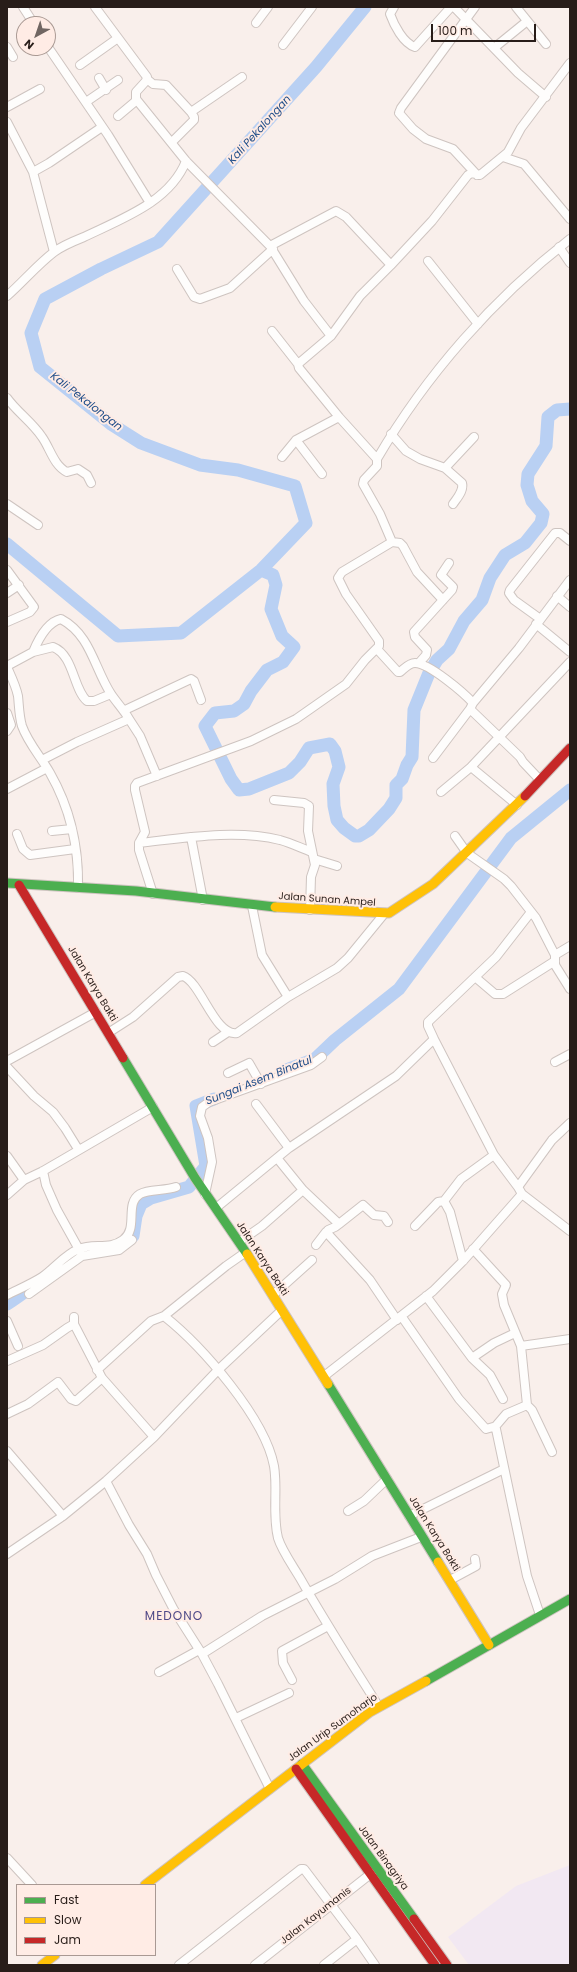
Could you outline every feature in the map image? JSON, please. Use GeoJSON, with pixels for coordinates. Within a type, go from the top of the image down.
{"type":"FeatureCollection","features":[{"type":"Feature","properties":{"kind":"street"},"geometry":{"type":"LineString","coordinates":[[24,7],[29,16]]}},
{"type":"Feature","properties":{"kind":"street"},"geometry":{"type":"LineString","coordinates":[[95,7],[147,79],[153,84],[166,85],[195,118],[172,142]]}},
{"type":"Feature","properties":{"kind":"street"},"geometry":{"type":"LineString","coordinates":[[256,23],[268,7]]}},
{"type":"Feature","properties":{"kind":"street"},"geometry":{"type":"LineString","coordinates":[[283,45],[312,7]]}},
{"type":"Feature","properties":{"kind":"street"},"geometry":{"type":"LineString","coordinates":[[394,7],[390,14],[398,31],[410,44],[415,47],[451,7]]}},
{"type":"Feature","properties":{"kind":"street"},"geometry":{"type":"LineString","coordinates":[[454,7],[518,73],[546,97]]}},
{"type":"Feature","properties":{"kind":"street"},"geometry":{"type":"LineString","coordinates":[[475,7],[401,108],[399,113],[413,129],[426,139],[453,149],[477,175]]}},
{"type":"Feature","properties":{"kind":"street"},"geometry":{"type":"LineString","coordinates":[[516,7],[526,22],[546,44]]}},
{"type":"Feature","properties":{"kind":"street"},"geometry":{"type":"LineString","coordinates":[[494,48],[526,22]]}},
{"type":"Feature","properties":{"kind":"street"},"geometry":{"type":"LineString","coordinates":[[80,65],[118,38]]}},
{"type":"Feature","properties":{"kind":"street"},"geometry":{"type":"LineString","coordinates":[[7,48],[14,56]]}},
{"type":"Feature","properties":{"kind":"street"},"geometry":{"type":"LineString","coordinates":[[54,56],[86,102],[150,203]]}},
{"type":"Feature","properties":{"kind":"street"},"geometry":{"type":"LineString","coordinates":[[298,364],[331,336],[360,296],[432,221],[468,175],[472,173],[477,175],[481,174],[504,157],[521,128],[546,97],[570,63]]}},
{"type":"Feature","properties":{"kind":"street"},"geometry":{"type":"LineString","coordinates":[[191,112],[242,77]]}},
{"type":"Feature","properties":{"kind":"street"},"geometry":{"type":"LineString","coordinates":[[99,78],[106,90]]}},
{"type":"Feature","properties":{"kind":"street"},"geometry":{"type":"LineString","coordinates":[[147,79],[134,96],[186,161],[200,173],[223,199],[272,248],[304,301],[331,336]]}},
{"type":"Feature","properties":{"kind":"street"},"geometry":{"type":"LineString","coordinates":[[86,102],[106,90],[118,80]]}},
{"type":"Feature","properties":{"kind":"street"},"geometry":{"type":"LineString","coordinates":[[7,108],[40,89]]}},
{"type":"Feature","properties":{"kind":"street"},"geometry":{"type":"LineString","coordinates":[[118,116],[137,100]]}},
{"type":"Feature","properties":{"kind":"street"},"geometry":{"type":"LineString","coordinates":[[7,122],[33,172],[54,252]]}},
{"type":"Feature","properties":{"kind":"street"},"geometry":{"type":"LineString","coordinates":[[33,172],[102,128]]}},
{"type":"Feature","properties":{"kind":"street"},"geometry":{"type":"LineString","coordinates":[[504,157],[524,164],[570,219]]}},
{"type":"Feature","properties":{"kind":"street"},"geometry":{"type":"LineString","coordinates":[[7,296],[54,252],[150,203],[166,192],[179,176],[186,161]]}},
{"type":"Feature","properties":{"kind":"street"},"geometry":{"type":"LineString","coordinates":[[177,269],[194,297],[200,300],[230,288],[272,248],[336,211],[346,217],[391,265]]}},
{"type":"Feature","properties":{"kind":"street"},"geometry":{"type":"LineString","coordinates":[[392,542],[380,514],[363,484],[364,480],[377,466],[377,459],[391,434],[438,369],[478,324],[530,270],[570,239]]}},
{"type":"Feature","properties":{"kind":"street"},"geometry":{"type":"LineString","coordinates":[[559,247],[570,264]]}},
{"type":"Feature","properties":{"kind":"street"},"geometry":{"type":"LineString","coordinates":[[428,260],[478,324]]}},
{"type":"Feature","properties":{"kind":"street"},"geometry":{"type":"LineString","coordinates":[[272,331],[298,364],[299,368],[339,417],[377,459]]}},
{"type":"Feature","properties":{"kind":"street"},"geometry":{"type":"LineString","coordinates":[[7,398],[10,407],[39,433],[62,468],[67,472],[78,469],[82,471],[91,483]]}},
{"type":"Feature","properties":{"kind":"street"},"geometry":{"type":"LineString","coordinates":[[282,457],[296,440],[339,417]]}},
{"type":"Feature","properties":{"kind":"street"},"geometry":{"type":"LineString","coordinates":[[391,434],[406,451],[414,456],[445,468],[459,480],[463,486],[452,504]]}},
{"type":"Feature","properties":{"kind":"street"},"geometry":{"type":"LineString","coordinates":[[445,468],[474,438]]}},
{"type":"Feature","properties":{"kind":"street"},"geometry":{"type":"LineString","coordinates":[[296,440],[322,474]]}},
{"type":"Feature","properties":{"kind":"street"},"geometry":{"type":"LineString","coordinates":[[7,504],[38,525]]}},
{"type":"Feature","properties":{"kind":"street"},"geometry":{"type":"LineString","coordinates":[[570,541],[560,533],[555,533],[509,593],[512,598],[570,652]]}},
{"type":"Feature","properties":{"kind":"street"},"geometry":{"type":"LineString","coordinates":[[153,894],[142,860],[139,843],[145,832],[135,786],[137,783],[251,741],[296,719],[346,684],[365,660],[377,649],[379,641],[346,594],[338,578],[342,572],[392,542],[400,543],[416,572],[427,586],[443,600]]}},
{"type":"Feature","properties":{"kind":"street"},"geometry":{"type":"LineString","coordinates":[[419,663],[428,650],[415,637],[414,632],[453,587],[441,575],[450,564]]}},
{"type":"Feature","properties":{"kind":"street"},"geometry":{"type":"LineString","coordinates":[[7,570],[34,607],[30,612],[7,622]]}},
{"type":"Feature","properties":{"kind":"street"},"geometry":{"type":"LineString","coordinates":[[433,758],[471,706],[570,580]]}},
{"type":"Feature","properties":{"kind":"street"},"geometry":{"type":"LineString","coordinates":[[7,593],[19,585]]}},
{"type":"Feature","properties":{"kind":"street"},"geometry":{"type":"LineString","coordinates":[[557,596],[570,607]]}},
{"type":"Feature","properties":{"kind":"street"},"geometry":{"type":"LineString","coordinates":[[33,652],[42,634],[59,618],[77,629],[84,638],[111,694],[125,710],[140,736],[157,776]]}},
{"type":"Feature","properties":{"kind":"street"},"geometry":{"type":"LineString","coordinates":[[78,888],[78,869],[72,829],[62,799],[47,768],[33,748],[21,724],[16,689],[7,667],[33,652],[50,647],[59,649],[74,673],[87,701],[94,701],[111,694]]}},
{"type":"Feature","properties":{"kind":"street"},"geometry":{"type":"LineString","coordinates":[[377,649],[398,672],[410,664],[419,663],[449,681],[540,780]]}},
{"type":"Feature","properties":{"kind":"street"},"geometry":{"type":"LineString","coordinates":[[441,792],[471,766],[498,735],[570,662]]}},
{"type":"Feature","properties":{"kind":"street"},"geometry":{"type":"LineString","coordinates":[[125,710],[191,679],[194,681],[201,700]]}},
{"type":"Feature","properties":{"kind":"street"},"geometry":{"type":"LineString","coordinates":[[7,713],[11,725],[7,731]]}},
{"type":"Feature","properties":{"kind":"street"},"geometry":{"type":"LineString","coordinates":[[42,760],[77,742],[129,719]]}},
{"type":"Feature","properties":{"kind":"street","name":"Jalan Sunan Ampel"},"geometry":{"type":"LineString","coordinates":[[7,883],[153,894],[252,906],[384,914],[396,910],[433,884],[517,805],[570,748]]}},
{"type":"Feature","properties":{"kind":"street"},"geometry":{"type":"LineString","coordinates":[[471,766],[517,805]]}},
{"type":"Feature","properties":{"kind":"street"},"geometry":{"type":"LineString","coordinates":[[7,789],[47,768]]}},
{"type":"Feature","properties":{"kind":"street"},"geometry":{"type":"LineString","coordinates":[[274,800],[304,803],[310,806],[308,831],[315,864],[311,877],[310,910]]}},
{"type":"Feature","properties":{"kind":"street"},"geometry":{"type":"LineString","coordinates":[[52,831],[72,829]]}},
{"type":"Feature","properties":{"kind":"street"},"geometry":{"type":"LineString","coordinates":[[17,834],[23,849],[30,855],[75,849]]}},
{"type":"Feature","properties":{"kind":"street"},"geometry":{"type":"LineString","coordinates":[[139,843],[191,837],[249,836],[279,840],[337,866]]}},
{"type":"Feature","properties":{"kind":"street"},"geometry":{"type":"LineString","coordinates":[[455,836],[467,853],[511,886],[531,912],[538,922],[555,958],[557,968],[570,989]]}},
{"type":"Feature","properties":{"kind":"street"},"geometry":{"type":"LineString","coordinates":[[191,837],[203,900]]}},
{"type":"Feature","properties":{"kind":"street","name":"Jalan Karya Bakti"},"geometry":{"type":"LineString","coordinates":[[19,885],[153,1107],[194,1178],[246,1252],[489,1645]]}},
{"type":"Feature","properties":{"kind":"street"},"geometry":{"type":"LineString","coordinates":[[252,906],[262,955],[288,997]]}},
{"type":"Feature","properties":{"kind":"street"},"geometry":{"type":"LineString","coordinates":[[531,912],[505,948],[428,1022],[428,1026],[494,1155],[522,1194],[570,1232]]}},
{"type":"Feature","properties":{"kind":"street"},"geometry":{"type":"LineString","coordinates":[[108,1033],[126,1023],[178,977],[183,976],[190,981],[215,1017],[228,1032],[233,1034],[241,1031],[288,997],[337,968],[348,958],[384,914]]}},
{"type":"Feature","properties":{"kind":"street"},"geometry":{"type":"LineString","coordinates":[[475,977],[494,994],[503,994],[570,946]]}},
{"type":"Feature","properties":{"kind":"street"},"geometry":{"type":"LineString","coordinates":[[7,1061],[96,1012]]}},
{"type":"Feature","properties":{"kind":"street"},"geometry":{"type":"LineString","coordinates":[[213,1042],[228,1032]]}},
{"type":"Feature","properties":{"kind":"street"},"geometry":{"type":"LineString","coordinates":[[216,1208],[289,1148],[396,1076],[434,1039]]}},
{"type":"Feature","properties":{"kind":"street"},"geometry":{"type":"LineString","coordinates":[[555,1062],[570,1054]]}},
{"type":"Feature","properties":{"kind":"street"},"geometry":{"type":"LineString","coordinates":[[203,1190],[212,1162],[208,1138],[200,1116],[202,1107],[209,1102],[311,1064],[322,1057]]}},
{"type":"Feature","properties":{"kind":"street"},"geometry":{"type":"LineString","coordinates":[[228,1073],[249,1063],[261,1083]]}},
{"type":"Feature","properties":{"kind":"street"},"geometry":{"type":"LineString","coordinates":[[7,1066],[34,1096],[53,1112],[65,1128],[78,1150]]}},
{"type":"Feature","properties":{"kind":"street"},"geometry":{"type":"LineString","coordinates":[[256,1104],[289,1148]]}},
{"type":"Feature","properties":{"kind":"street"},"geometry":{"type":"LineString","coordinates":[[7,1195],[24,1180],[43,1171],[153,1107]]}},
{"type":"Feature","properties":{"kind":"street"},"geometry":{"type":"LineString","coordinates":[[518,1187],[552,1140],[570,1123]]}},
{"type":"Feature","properties":{"kind":"street"},"geometry":{"type":"LineString","coordinates":[[415,1226],[438,1202],[444,1201],[461,1179],[494,1155]]}},
{"type":"Feature","properties":{"kind":"street"},"geometry":{"type":"LineString","coordinates":[[7,1156],[24,1180]]}},
{"type":"Feature","properties":{"kind":"street"},"geometry":{"type":"LineString","coordinates":[[277,1158],[303,1190],[339,1224]]}},
{"type":"Feature","properties":{"kind":"street"},"geometry":{"type":"LineString","coordinates":[[43,1171],[57,1210],[81,1252]]}},
{"type":"Feature","properties":{"kind":"street"},"geometry":{"type":"LineString","coordinates":[[117,1247],[130,1233],[132,1206],[140,1194],[176,1187]]}},
{"type":"Feature","properties":{"kind":"street"},"geometry":{"type":"LineString","coordinates":[[239,1242],[268,1222],[303,1190]]}},
{"type":"Feature","properties":{"kind":"street"},"geometry":{"type":"LineString","coordinates":[[323,1377],[426,1296],[463,1260],[522,1194]]}},
{"type":"Feature","properties":{"kind":"street"},"geometry":{"type":"LineString","coordinates":[[444,1201],[450,1212],[463,1260]]}},
{"type":"Feature","properties":{"kind":"street"},"geometry":{"type":"LineString","coordinates":[[316,1244],[326,1232],[339,1224],[363,1205],[374,1215],[384,1216],[388,1222]]}},
{"type":"Feature","properties":{"kind":"street"},"geometry":{"type":"LineString","coordinates":[[326,1232],[370,1280],[459,1399],[486,1429],[494,1428],[506,1414],[527,1405]]}},
{"type":"Feature","properties":{"kind":"street"},"geometry":{"type":"LineString","coordinates":[[7,1295],[42,1277],[81,1252],[117,1247],[132,1240]]}},
{"type":"Feature","properties":{"kind":"street"},"geometry":{"type":"LineString","coordinates":[[473,1249],[506,1285],[502,1294],[504,1305],[521,1346],[527,1405],[532,1410],[552,1452]]}},
{"type":"Feature","properties":{"kind":"street"},"geometry":{"type":"LineString","coordinates":[[29,1294],[81,1252]]}},
{"type":"Feature","properties":{"kind":"street"},"geometry":{"type":"LineString","coordinates":[[97,1370],[145,1326],[158,1317],[164,1316],[226,1266],[246,1252]]}},
{"type":"Feature","properties":{"kind":"street"},"geometry":{"type":"LineString","coordinates":[[273,1295],[312,1260]]}},
{"type":"Feature","properties":{"kind":"street"},"geometry":{"type":"LineString","coordinates":[[426,1296],[472,1358],[490,1374],[503,1399]]}},
{"type":"Feature","properties":{"kind":"street"},"geometry":{"type":"LineString","coordinates":[[7,1554],[63,1516],[106,1481],[154,1437],[218,1370],[282,1310]]}},
{"type":"Feature","properties":{"kind":"street"},"geometry":{"type":"LineString","coordinates":[[164,1316],[218,1370],[251,1415],[270,1453],[274,1467],[275,1509],[278,1539],[328,1626],[379,1707]]}},
{"type":"Feature","properties":{"kind":"street"},"geometry":{"type":"LineString","coordinates":[[7,1321],[18,1346]]}},
{"type":"Feature","properties":{"kind":"street"},"geometry":{"type":"LineString","coordinates":[[7,1361],[43,1345],[67,1328],[74,1321],[102,1378],[154,1437]]}},
{"type":"Feature","properties":{"kind":"street"},"geometry":{"type":"LineString","coordinates":[[472,1358],[494,1343],[515,1333]]}},
{"type":"Feature","properties":{"kind":"street"},"geometry":{"type":"LineString","coordinates":[[521,1346],[570,1338]]}},
{"type":"Feature","properties":{"kind":"street"},"geometry":{"type":"LineString","coordinates":[[7,1414],[28,1404],[58,1382],[71,1399],[76,1401],[102,1378]]}},
{"type":"Feature","properties":{"kind":"street"},"geometry":{"type":"LineString","coordinates":[[494,1428],[526,1576],[540,1615]]}},
{"type":"Feature","properties":{"kind":"street"},"geometry":{"type":"LineString","coordinates":[[7,1451],[63,1516]]}},
{"type":"Feature","properties":{"kind":"street"},"geometry":{"type":"LineString","coordinates":[[409,1516],[504,1469]]}},
{"type":"Feature","properties":{"kind":"street"},"geometry":{"type":"LineString","coordinates":[[348,1511],[364,1501],[387,1479]]}},
{"type":"Feature","properties":{"kind":"street"},"geometry":{"type":"LineString","coordinates":[[106,1481],[129,1525],[147,1554],[174,1610],[200,1652],[236,1718],[270,1789]]}},
{"type":"Feature","properties":{"kind":"street"},"geometry":{"type":"LineString","coordinates":[[159,1672],[200,1652],[262,1616],[341,1575],[372,1556],[421,1537]]}},
{"type":"Feature","properties":{"kind":"street"},"geometry":{"type":"LineString","coordinates":[[450,1580],[475,1567],[475,1559]]}},
{"type":"Feature","properties":{"kind":"street","name":"Jalan Urip Sumoharjo"},"geometry":{"type":"LineString","coordinates":[[146,1884],[379,1707],[570,1599]]}},
{"type":"Feature","properties":{"kind":"street"},"geometry":{"type":"LineString","coordinates":[[292,1680],[283,1663],[282,1651],[328,1626]]}},
{"type":"Feature","properties":{"kind":"street"},"geometry":{"type":"LineString","coordinates":[[236,1718],[288,1693]]}},
{"type":"Feature","properties":{"kind":"street","name":"Jalan Binagriya"},"geometry":{"type":"LineString","coordinates":[[299,1767],[374,1871],[409,1912],[433,1961]]}},
{"type":"Feature","properties":{"kind":"street"},"geometry":{"type":"LineString","coordinates":[[7,1858],[31,1884]]}},
{"type":"Feature","properties":{"kind":"street"},"geometry":{"type":"LineString","coordinates":[[178,1965],[301,1869],[307,1871],[376,1965]]}},
{"type":"Feature","properties":{"kind":"street","name":"Jalan Binagriya"},"geometry":{"type":"LineString","coordinates":[[374,1871],[400,1917],[433,1961],[447,1965]]}},
{"type":"Feature","properties":{"kind":"street","name":"Jalan Kayumanis"},"geometry":{"type":"LineString","coordinates":[[254,1965],[374,1871]]}},
{"type":"Feature","properties":{"kind":"street"},"geometry":{"type":"LineString","coordinates":[[400,1917],[409,1912]]}},
{"type":"Feature","properties":{"kind":"street"},"geometry":{"type":"LineString","coordinates":[[324,1965],[357,1939]]}},
{"type":"Feature","properties":{"kind":"street"},"geometry":{"type":"LineString","coordinates":[[42,1965],[54,1956]]}},
{"type":"Feature","properties":{"kind":"shaded area"},"geometry":{"type":"Polygon","coordinates":[[[570,1865],[570,1965],[469,1965],[448,1937],[516,1886],[570,1865]]]}},
{"type":"Feature","properties":{"kind":"waterway","name":"Kali Pekalongan"},"geometry":{"type":"LineString","coordinates":[[7,544],[118,636],[181,633],[261,570],[306,523],[295,486],[238,470],[200,465],[141,443],[111,424],[40,367],[31,333],[45,299],[101,269],[158,242],[316,67],[365,7]]}},
{"type":"Feature","properties":{"kind":"waterway"},"geometry":{"type":"LineString","coordinates":[[261,570],[273,575],[276,585],[271,609],[282,636],[294,647],[283,662],[267,670],[251,691],[244,704],[234,711],[215,713],[205,726],[231,779],[239,790],[249,789],[289,773],[300,762],[309,748],[330,744],[335,751],[339,767],[333,784],[334,806],[337,820],[344,828],[355,836],[359,836],[369,830],[389,809],[396,798],[396,785],[402,779],[407,765],[412,757],[414,710],[429,673],[437,660],[449,649],[464,621],[482,600],[490,578],[505,555],[525,543],[541,523],[543,514],[532,501],[527,485],[528,474],[546,446],[548,417],[557,410],[570,409]]}},
{"type":"Feature","properties":{"kind":"waterway","name":"Sungai Asem Binatul"},"geometry":{"type":"LineString","coordinates":[[286,1070],[315,1059],[335,1040],[399,989],[511,838],[570,790]]}},
{"type":"Feature","properties":{"kind":"waterway","name":"Sungai Asem Binatul"},"geometry":{"type":"LineString","coordinates":[[120,1246],[133,1236],[136,1216],[141,1204],[151,1198],[189,1187],[206,1166],[196,1106],[214,1099]]}},
{"type":"Feature","properties":{"kind":"waterway","name":"Sungai Asem Binatul"},"geometry":{"type":"LineString","coordinates":[[7,1304],[55,1270],[85,1252]]}},
{"type":"Feature","properties":{"kind":"traffic: fast"},"geometry":{"type":"LineString","coordinates":[[7,883],[136,891],[275,907]]}},
{"type":"Feature","properties":{"kind":"traffic: fast"},"geometry":{"type":"LineString","coordinates":[[123,1058],[195,1178],[247,1254]]}},
{"type":"Feature","properties":{"kind":"traffic: fast"},"geometry":{"type":"LineString","coordinates":[[328,1384],[438,1562]]}},
{"type":"Feature","properties":{"kind":"traffic: fast"},"geometry":{"type":"LineString","coordinates":[[426,1681],[570,1599]]}},
{"type":"Feature","properties":{"kind":"traffic: fast"},"geometry":{"type":"LineString","coordinates":[[302,1764],[414,1919]]}},
{"type":"Feature","properties":{"kind":"traffic: slow"},"geometry":{"type":"LineString","coordinates":[[275,907],[389,913],[433,884],[525,796]]}},
{"type":"Feature","properties":{"kind":"traffic: slow"},"geometry":{"type":"LineString","coordinates":[[247,1254],[328,1384]]}},
{"type":"Feature","properties":{"kind":"traffic: slow"},"geometry":{"type":"LineString","coordinates":[[438,1562],[489,1645]]}},
{"type":"Feature","properties":{"kind":"traffic: slow"},"geometry":{"type":"LineString","coordinates":[[146,1884],[370,1712],[426,1681]]}},
{"type":"Feature","properties":{"kind":"traffic: slow"},"geometry":{"type":"LineString","coordinates":[[42,1965],[54,1956]]}},
{"type":"Feature","properties":{"kind":"traffic: jam"},"geometry":{"type":"LineString","coordinates":[[525,796],[570,748]]}},
{"type":"Feature","properties":{"kind":"traffic: jam"},"geometry":{"type":"LineString","coordinates":[[19,885],[123,1058]]}},
{"type":"Feature","properties":{"kind":"traffic: jam"},"geometry":{"type":"LineString","coordinates":[[296,1769],[435,1965]]}},
{"type":"Feature","properties":{"kind":"traffic: jam"},"geometry":{"type":"LineString","coordinates":[[414,1919],[447,1965]]}},
{"type":"Feature","properties":{"kind":"district","name":"MEDONO"},"geometry":{"type":"Point","coordinates":[174,1617]}}]}
